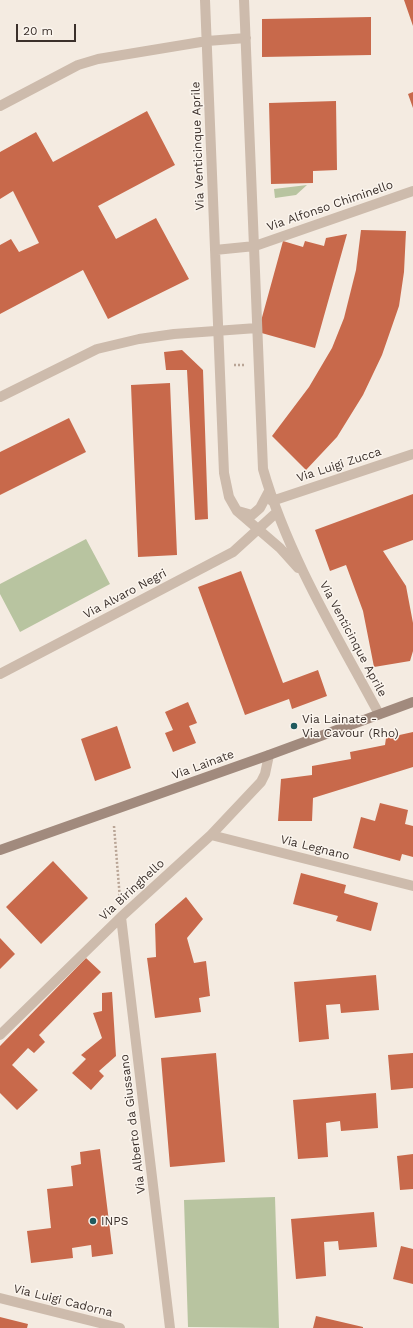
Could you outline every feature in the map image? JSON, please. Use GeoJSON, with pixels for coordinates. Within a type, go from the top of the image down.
{"type":"FeatureCollection","features":[{"type":"Feature","properties":{"kind":"street","name":"Via Venticinque Aprile"},"geometry":{"type":"LineString","coordinates":[[205,0],[224,473],[229,497],[237,511],[280,548],[305,577]]}},
{"type":"Feature","properties":{"kind":"street","name":"Via Venticinque Aprile"},"geometry":{"type":"LineString","coordinates":[[244,0],[263,469],[277,512],[305,577],[379,714]]}},
{"type":"Feature","properties":{"kind":"street"},"geometry":{"type":"LineString","coordinates":[[0,106],[78,65],[98,59],[207,41],[246,38]]}},
{"type":"Feature","properties":{"kind":"street","name":"Via Alfonso Chiminello"},"geometry":{"type":"LineString","coordinates":[[254,246],[413,191]]}},
{"type":"Feature","properties":{"kind":"street"},"geometry":{"type":"LineString","coordinates":[[215,250],[254,246]]}},
{"type":"Feature","properties":{"kind":"street"},"geometry":{"type":"LineString","coordinates":[[0,397],[97,349],[139,339],[218,330],[257,328]]}},
{"type":"Feature","properties":{"kind":"street","name":"Via Luigi Zucca"},"geometry":{"type":"LineString","coordinates":[[271,496],[413,454]]}},
{"type":"Feature","properties":{"kind":"street"},"geometry":{"type":"LineString","coordinates":[[237,511],[252,515],[271,496]]}},
{"type":"Feature","properties":{"kind":"street"},"geometry":{"type":"LineString","coordinates":[[258,529],[277,512]]}},
{"type":"Feature","properties":{"kind":"street","name":"Via Alvaro Negri"},"geometry":{"type":"LineString","coordinates":[[0,674],[233,552],[258,529]]}},
{"type":"Feature","properties":{"kind":"street","name":"Via Lainate"},"geometry":{"type":"LineString","coordinates":[[0,850],[113,811],[413,702]]}},
{"type":"Feature","properties":{"kind":"street","name":"Via Biringhello"},"geometry":{"type":"LineString","coordinates":[[0,1035],[121,917],[211,835],[261,782],[265,774],[269,755]]}},
{"type":"Feature","properties":{"kind":"street","name":"Via Legnano"},"geometry":{"type":"LineString","coordinates":[[211,835],[413,886]]}},
{"type":"Feature","properties":{"kind":"street","name":"Via Alberto da Giussano"},"geometry":{"type":"LineString","coordinates":[[121,917],[170,1328]]}},
{"type":"Feature","properties":{"kind":"street","name":"Via Luigi Cadorna"},"geometry":{"type":"LineString","coordinates":[[0,1298],[120,1328]]}},
{"type":"Feature","properties":{"kind":"path"},"geometry":{"type":"LineString","coordinates":[[219,366],[259,364]]}},
{"type":"Feature","properties":{"kind":"path"},"geometry":{"type":"LineString","coordinates":[[113,811],[121,917]]}},
{"type":"Feature","properties":{"kind":"green space"},"geometry":{"type":"Polygon","coordinates":[[[307,185],[296,195],[275,198],[274,189],[307,185]]]}},
{"type":"Feature","properties":{"kind":"green space"},"geometry":{"type":"Polygon","coordinates":[[[86,539],[110,584],[20,632],[0,594],[0,584],[86,539]]]}},
{"type":"Feature","properties":{"kind":"green space"},"geometry":{"type":"Polygon","coordinates":[[[275,1197],[279,1328],[188,1327],[184,1200],[275,1197]]]}},
{"type":"Feature","properties":{"kind":"building"},"geometry":{"type":"Polygon","coordinates":[[[404,0],[413,0],[413,26],[404,0]]]}},
{"type":"Feature","properties":{"kind":"building"},"geometry":{"type":"Polygon","coordinates":[[[371,17],[371,55],[262,57],[262,19],[371,17]]]}},
{"type":"Feature","properties":{"kind":"building"},"geometry":{"type":"Polygon","coordinates":[[[413,92],[413,108],[408,94],[413,92]]]}},
{"type":"Feature","properties":{"kind":"building"},"geometry":{"type":"Polygon","coordinates":[[[336,101],[337,170],[313,171],[313,183],[271,184],[269,103],[336,101]]]}},
{"type":"Feature","properties":{"kind":"building"},"geometry":{"type":"Polygon","coordinates":[[[147,111],[175,165],[98,206],[116,239],[156,218],[189,279],[108,319],[83,270],[0,314],[0,245],[11,239],[19,252],[39,243],[13,191],[0,199],[0,152],[36,132],[53,162],[147,111]]]}},
{"type":"Feature","properties":{"kind":"building"},"geometry":{"type":"Polygon","coordinates":[[[361,230],[406,231],[404,272],[399,306],[382,355],[363,395],[337,437],[306,470],[272,436],[309,387],[332,348],[344,318],[356,270],[361,230]]]}},
{"type":"Feature","properties":{"kind":"building"},"geometry":{"type":"Polygon","coordinates":[[[347,234],[315,348],[258,332],[283,241],[303,247],[305,241],[324,246],[326,238],[347,234]]]}},
{"type":"Feature","properties":{"kind":"building"},"geometry":{"type":"Polygon","coordinates":[[[182,350],[203,370],[208,519],[195,520],[187,370],[166,370],[164,352],[182,350]]]}},
{"type":"Feature","properties":{"kind":"building"},"geometry":{"type":"Polygon","coordinates":[[[170,383],[177,555],[138,557],[131,385],[170,383]]]}},
{"type":"Feature","properties":{"kind":"building"},"geometry":{"type":"Polygon","coordinates":[[[69,418],[86,452],[0,495],[0,452],[69,418]]]}},
{"type":"Feature","properties":{"kind":"building"},"geometry":{"type":"Polygon","coordinates":[[[413,494],[413,540],[383,551],[406,586],[413,623],[413,651],[410,661],[374,667],[363,611],[346,565],[330,571],[315,530],[413,494]]]}},
{"type":"Feature","properties":{"kind":"building"},"geometry":{"type":"Polygon","coordinates":[[[241,571],[283,683],[318,670],[327,696],[292,709],[289,699],[245,715],[198,587],[241,571]]]}},
{"type":"Feature","properties":{"kind":"building"},"geometry":{"type":"Polygon","coordinates":[[[188,702],[197,723],[189,726],[196,743],[173,752],[165,733],[173,730],[165,712],[188,702]]]}},
{"type":"Feature","properties":{"kind":"building"},"geometry":{"type":"Polygon","coordinates":[[[117,726],[131,768],[95,781],[81,739],[117,726]]]}},
{"type":"Feature","properties":{"kind":"building"},"geometry":{"type":"Polygon","coordinates":[[[413,732],[413,767],[313,798],[312,821],[278,821],[281,779],[312,775],[312,766],[351,759],[350,752],[385,745],[386,738],[413,732]]]}},
{"type":"Feature","properties":{"kind":"building"},"geometry":{"type":"Polygon","coordinates":[[[380,803],[408,810],[405,824],[413,826],[413,857],[402,854],[400,861],[353,848],[361,817],[375,821],[380,803]]]}},
{"type":"Feature","properties":{"kind":"building"},"geometry":{"type":"Polygon","coordinates":[[[53,861],[88,898],[41,944],[6,907],[53,861]]]}},
{"type":"Feature","properties":{"kind":"building"},"geometry":{"type":"Polygon","coordinates":[[[301,873],[346,885],[344,893],[378,903],[371,931],[336,921],[338,916],[293,904],[301,873]]]}},
{"type":"Feature","properties":{"kind":"building"},"geometry":{"type":"Polygon","coordinates":[[[186,897],[203,919],[187,938],[194,963],[206,961],[210,996],[199,998],[201,1012],[155,1018],[147,958],[156,957],[155,924],[186,897]]]}},
{"type":"Feature","properties":{"kind":"building"},"geometry":{"type":"Polygon","coordinates":[[[0,938],[15,954],[0,969],[0,938]]]}},
{"type":"Feature","properties":{"kind":"building"},"geometry":{"type":"Polygon","coordinates":[[[86,958],[101,972],[39,1035],[45,1042],[34,1053],[28,1048],[12,1065],[38,1090],[17,1110],[0,1093],[0,1046],[86,958]]]}},
{"type":"Feature","properties":{"kind":"building"},"geometry":{"type":"Polygon","coordinates":[[[376,975],[379,1010],[341,1013],[340,1004],[326,1005],[329,1039],[299,1042],[294,982],[376,975]]]}},
{"type":"Feature","properties":{"kind":"building"},"geometry":{"type":"Polygon","coordinates":[[[112,992],[116,1056],[99,1071],[104,1076],[91,1090],[72,1073],[86,1059],[81,1055],[102,1038],[93,1013],[102,1011],[102,993],[112,992]]]}},
{"type":"Feature","properties":{"kind":"building"},"geometry":{"type":"Polygon","coordinates":[[[216,1053],[225,1162],[170,1167],[161,1058],[216,1053]]]}},
{"type":"Feature","properties":{"kind":"building"},"geometry":{"type":"Polygon","coordinates":[[[413,1053],[413,1088],[391,1090],[388,1055],[413,1053]]]}},
{"type":"Feature","properties":{"kind":"building"},"geometry":{"type":"Polygon","coordinates":[[[376,1093],[378,1128],[341,1131],[340,1121],[326,1123],[328,1157],[298,1159],[293,1100],[376,1093]]]}},
{"type":"Feature","properties":{"kind":"building"},"geometry":{"type":"Polygon","coordinates":[[[100,1149],[113,1254],[92,1257],[91,1245],[72,1248],[73,1258],[31,1263],[27,1231],[51,1228],[47,1189],[73,1186],[71,1166],[81,1164],[80,1152],[100,1149]]]}},
{"type":"Feature","properties":{"kind":"building"},"geometry":{"type":"Polygon","coordinates":[[[413,1154],[413,1189],[400,1190],[397,1156],[413,1154]]]}},
{"type":"Feature","properties":{"kind":"building"},"geometry":{"type":"Polygon","coordinates":[[[374,1212],[377,1247],[339,1250],[338,1241],[324,1242],[326,1276],[296,1279],[291,1219],[374,1212]]]}},
{"type":"Feature","properties":{"kind":"building"},"geometry":{"type":"Polygon","coordinates":[[[401,1246],[413,1249],[413,1284],[393,1279],[401,1246]]]}},
{"type":"Feature","properties":{"kind":"building"},"geometry":{"type":"Polygon","coordinates":[[[316,1316],[363,1327],[363,1328],[313,1328],[316,1316]]]}},
{"type":"Feature","properties":{"kind":"building"},"geometry":{"type":"Polygon","coordinates":[[[0,1317],[28,1324],[27,1328],[0,1328],[0,1317]]]}},
{"type":"Feature","properties":{"kind":"place","name":"Via Lainate - Via Cavour (Rho)"},"geometry":{"type":"Point","coordinates":[294,726]}},
{"type":"Feature","properties":{"kind":"place","name":"INPS"},"geometry":{"type":"Point","coordinates":[93,1221]}}]}
